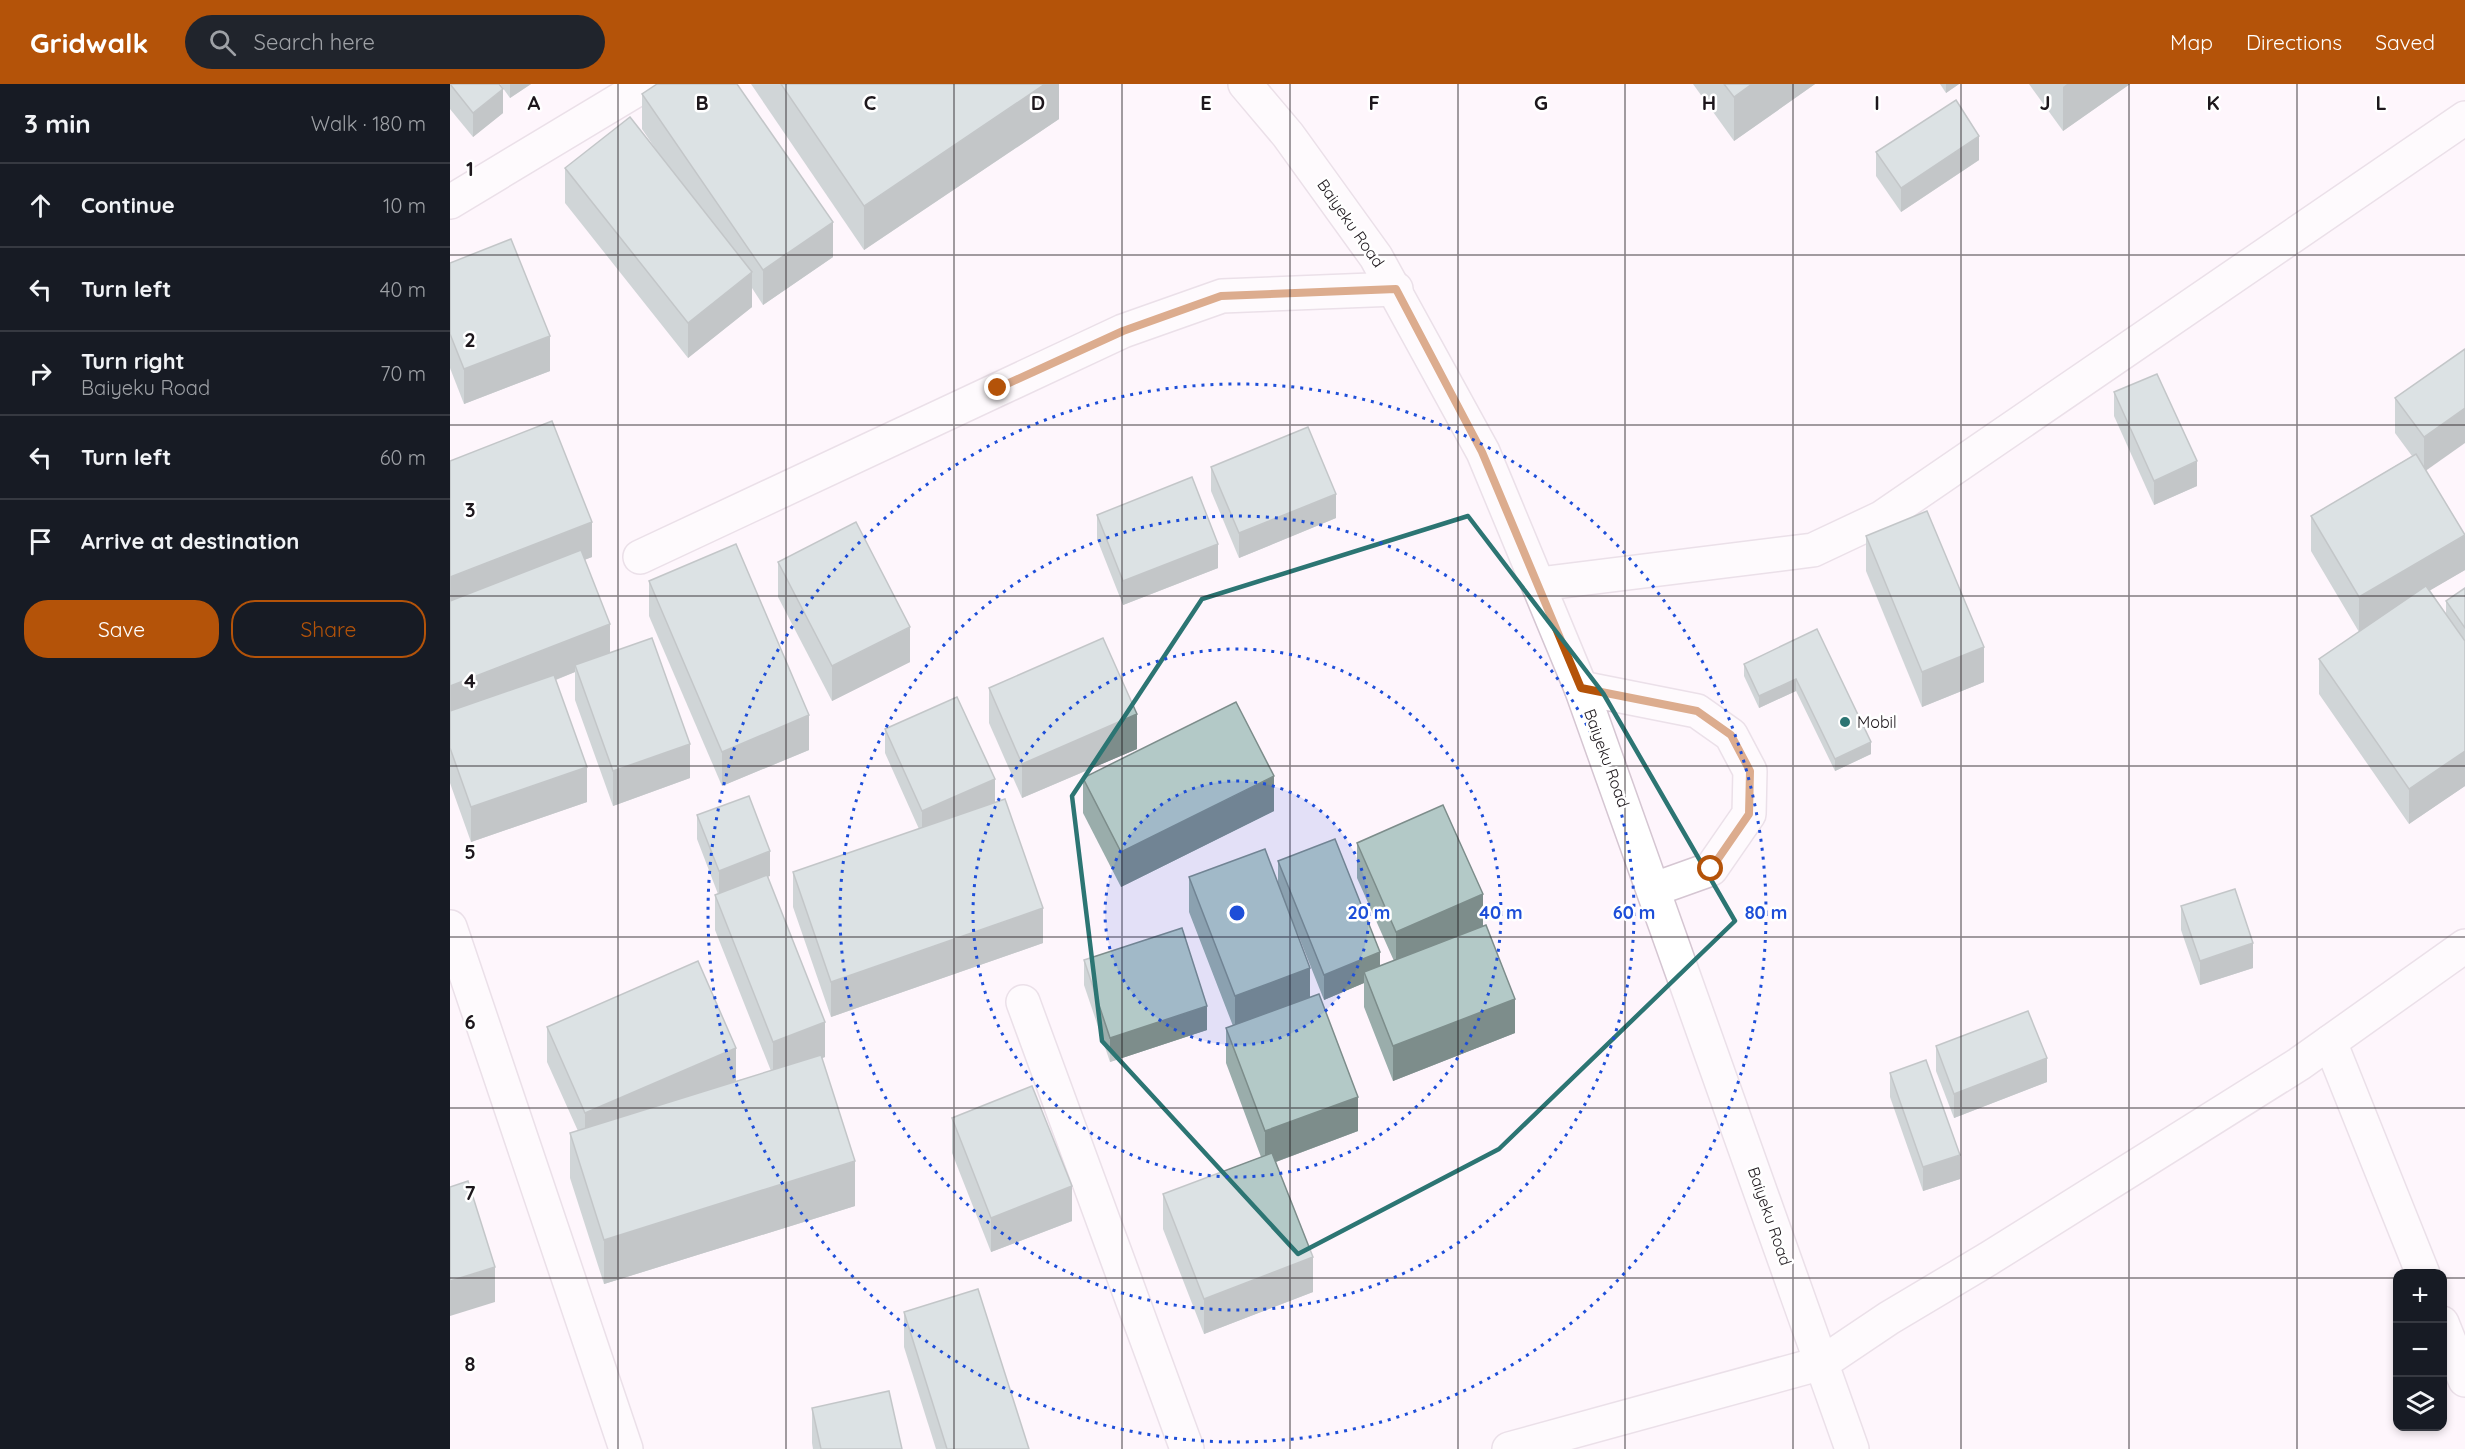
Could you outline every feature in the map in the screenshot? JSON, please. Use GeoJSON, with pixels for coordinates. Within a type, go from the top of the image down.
{"type":"FeatureCollection","features":[{"type":"Feature","properties":{"kind":"street"},"geometry":{"type":"LineString","coordinates":[[450,202],[646,84]]}},
{"type":"Feature","properties":{"kind":"street","name":"Baiyeku Road"},"geometry":{"type":"LineString","coordinates":[[1245,84],[1288,135],[1376,257],[1396,289],[1482,452],[1581,688],[1852,1449]]}},
{"type":"Feature","properties":{"kind":"street"},"geometry":{"type":"LineString","coordinates":[[1539,584],[1813,550],[1881,518],[2465,118]]}},
{"type":"Feature","properties":{"kind":"street"},"geometry":{"type":"LineString","coordinates":[[640,557],[1123,331],[1221,296],[1396,289]]}},
{"type":"Feature","properties":{"kind":"street"},"geometry":{"type":"LineString","coordinates":[[1581,688],[1697,711],[1731,735],[1750,771],[1749,814],[1711,869],[1654,889]]}},
{"type":"Feature","properties":{"kind":"street"},"geometry":{"type":"LineString","coordinates":[[450,927],[626,1449]]}},
{"type":"Feature","properties":{"kind":"street"},"geometry":{"type":"LineString","coordinates":[[1509,1449],[1821,1363],[1889,1318],[1988,1259],[2299,1064],[2465,946]]}},
{"type":"Feature","properties":{"kind":"street"},"geometry":{"type":"LineString","coordinates":[[1023,1002],[1187,1449]]}},
{"type":"Feature","properties":{"kind":"street"},"geometry":{"type":"LineString","coordinates":[[2330,1042],[2420,1269]]}},
{"type":"Feature","properties":{"kind":"street"},"geometry":{"type":"LineString","coordinates":[[2447,1335],[2465,1380]]}},
{"type":"Feature","properties":{"kind":"highlighted area"},"geometry":{"type":"Polygon","coordinates":[[[1468,516],[1603,693],[1735,921],[1499,1149],[1298,1254],[1102,1041],[1072,796],[1202,599],[1468,516]]]}},
{"type":"Feature","properties":{"kind":"building"},"geometry":{"type":"Polygon","coordinates":[[[450,84],[499,84],[503,89],[473,113],[450,84]]]}},
{"type":"Feature","properties":{"kind":"building"},"geometry":{"type":"Polygon","coordinates":[[[657,84],[737,84],[833,222],[763,270],[642,94],[657,84]]]}},
{"type":"Feature","properties":{"kind":"building"},"geometry":{"type":"Polygon","coordinates":[[[781,84],[1045,84],[864,206],[781,84]]]}},
{"type":"Feature","properties":{"kind":"building"},"geometry":{"type":"Polygon","coordinates":[[[1724,84],[1752,84],[1734,97],[1724,84]]]}},
{"type":"Feature","properties":{"kind":"building"},"geometry":{"type":"Polygon","coordinates":[[[1956,100],[1979,136],[1901,188],[1876,152],[1956,100]]]}},
{"type":"Feature","properties":{"kind":"building"},"geometry":{"type":"Polygon","coordinates":[[[630,117],[752,272],[688,323],[565,168],[630,117]]]}},
{"type":"Feature","properties":{"kind":"building"},"geometry":{"type":"Polygon","coordinates":[[[511,239],[550,336],[464,369],[450,334],[450,263],[511,239]]]}},
{"type":"Feature","properties":{"kind":"building"},"geometry":{"type":"Polygon","coordinates":[[[2465,349],[2465,408],[2424,437],[2395,398],[2465,349]]]}},
{"type":"Feature","properties":{"kind":"building"},"geometry":{"type":"Polygon","coordinates":[[[2157,374],[2197,461],[2154,481],[2114,392],[2157,374]]]}},
{"type":"Feature","properties":{"kind":"building"},"geometry":{"type":"Polygon","coordinates":[[[552,421],[592,522],[450,577],[450,461],[552,421]]]}},
{"type":"Feature","properties":{"kind":"building"},"geometry":{"type":"Polygon","coordinates":[[[1308,427],[1336,494],[1239,533],[1211,467],[1308,427]]]}},
{"type":"Feature","properties":{"kind":"building"},"geometry":{"type":"Polygon","coordinates":[[[2416,454],[2465,535],[2359,597],[2311,516],[2416,454]]]}},
{"type":"Feature","properties":{"kind":"building"},"geometry":{"type":"Polygon","coordinates":[[[1192,477],[1218,544],[1123,581],[1097,515],[1192,477]]]}},
{"type":"Feature","properties":{"kind":"building"},"geometry":{"type":"Polygon","coordinates":[[[1927,511],[1984,647],[1922,672],[1866,536],[1927,511]]]}},
{"type":"Feature","properties":{"kind":"building"},"geometry":{"type":"Polygon","coordinates":[[[856,522],[910,627],[832,666],[778,562],[856,522]]]}},
{"type":"Feature","properties":{"kind":"building"},"geometry":{"type":"Polygon","coordinates":[[[736,544],[809,715],[722,752],[649,581],[736,544]]]}},
{"type":"Feature","properties":{"kind":"building"},"geometry":{"type":"Polygon","coordinates":[[[581,550],[610,624],[450,686],[450,601],[581,550]]]}},
{"type":"Feature","properties":{"kind":"building"},"geometry":{"type":"Polygon","coordinates":[[[2426,586],[2465,641],[2465,751],[2409,789],[2319,659],[2426,586]]]}},
{"type":"Feature","properties":{"kind":"building"},"geometry":{"type":"Polygon","coordinates":[[[2465,588],[2465,628],[2446,601],[2465,588]]]}},
{"type":"Feature","properties":{"kind":"building"},"geometry":{"type":"Polygon","coordinates":[[[1817,629],[1871,742],[1835,759],[1796,679],[1759,696],[1744,664],[1817,629]]]}},
{"type":"Feature","properties":{"kind":"building"},"geometry":{"type":"Polygon","coordinates":[[[652,638],[690,744],[613,771],[575,665],[652,638]]]}},
{"type":"Feature","properties":{"kind":"building"},"geometry":{"type":"Polygon","coordinates":[[[1103,638],[1137,714],[1022,764],[989,688],[1103,638]]]}},
{"type":"Feature","properties":{"kind":"building"},"geometry":{"type":"Polygon","coordinates":[[[554,675],[587,767],[471,807],[450,748],[450,711],[554,675]]]}},
{"type":"Feature","properties":{"kind":"building"},"geometry":{"type":"Polygon","coordinates":[[[957,697],[995,779],[922,811],[885,729],[957,697]]]}},
{"type":"Feature","properties":{"kind":"building"},"geometry":{"type":"Polygon","coordinates":[[[1236,702],[1274,776],[1121,852],[1083,778],[1236,702]]]}},
{"type":"Feature","properties":{"kind":"building"},"geometry":{"type":"Polygon","coordinates":[[[749,796],[770,851],[719,871],[697,815],[749,796]]]}},
{"type":"Feature","properties":{"kind":"building"},"geometry":{"type":"Polygon","coordinates":[[[1005,799],[1043,908],[831,982],[793,872],[1005,799]]]}},
{"type":"Feature","properties":{"kind":"building"},"geometry":{"type":"Polygon","coordinates":[[[1443,805],[1483,894],[1396,932],[1357,843],[1443,805]]]}},
{"type":"Feature","properties":{"kind":"building"},"geometry":{"type":"Polygon","coordinates":[[[1335,839],[1380,952],[1324,975],[1278,861],[1335,839]]]}},
{"type":"Feature","properties":{"kind":"building"},"geometry":{"type":"Polygon","coordinates":[[[1265,849],[1310,968],[1235,996],[1189,877],[1265,849]]]}},
{"type":"Feature","properties":{"kind":"building"},"geometry":{"type":"Polygon","coordinates":[[[767,875],[825,1022],[773,1042],[715,895],[767,875]]]}},
{"type":"Feature","properties":{"kind":"building"},"geometry":{"type":"Polygon","coordinates":[[[2235,889],[2253,943],[2200,961],[2181,906],[2235,889]]]}},
{"type":"Feature","properties":{"kind":"building"},"geometry":{"type":"Polygon","coordinates":[[[1486,925],[1515,999],[1393,1046],[1364,972],[1486,925]]]}},
{"type":"Feature","properties":{"kind":"building"},"geometry":{"type":"Polygon","coordinates":[[[1182,928],[1207,1006],[1110,1038],[1084,960],[1182,928]]]}},
{"type":"Feature","properties":{"kind":"building"},"geometry":{"type":"Polygon","coordinates":[[[698,961],[736,1048],[585,1113],[547,1027],[698,961]]]}},
{"type":"Feature","properties":{"kind":"building"},"geometry":{"type":"Polygon","coordinates":[[[1319,994],[1358,1097],[1265,1131],[1226,1028],[1319,994]]]}},
{"type":"Feature","properties":{"kind":"building"},"geometry":{"type":"Polygon","coordinates":[[[2028,1011],[2047,1058],[1954,1094],[1936,1046],[2028,1011]]]}},
{"type":"Feature","properties":{"kind":"building"},"geometry":{"type":"Polygon","coordinates":[[[821,1055],[855,1161],[604,1240],[570,1133],[821,1055]]]}},
{"type":"Feature","properties":{"kind":"building"},"geometry":{"type":"Polygon","coordinates":[[[1926,1060],[1960,1155],[1923,1167],[1890,1073],[1926,1060]]]}},
{"type":"Feature","properties":{"kind":"building"},"geometry":{"type":"Polygon","coordinates":[[[1032,1086],[1072,1186],[991,1218],[952,1118],[1032,1086]]]}},
{"type":"Feature","properties":{"kind":"building"},"geometry":{"type":"Polygon","coordinates":[[[1272,1153],[1313,1257],[1204,1299],[1163,1194],[1272,1153]]]}},
{"type":"Feature","properties":{"kind":"building"},"geometry":{"type":"Polygon","coordinates":[[[468,1181],[495,1267],[450,1281],[450,1187],[468,1181]]]}},
{"type":"Feature","properties":{"kind":"building"},"geometry":{"type":"Polygon","coordinates":[[[978,1289],[1029,1449],[947,1449],[904,1312],[978,1289]]]}},
{"type":"Feature","properties":{"kind":"building"},"geometry":{"type":"Polygon","coordinates":[[[889,1391],[902,1449],[821,1449],[812,1408],[889,1391]]]}},
{"type":"Feature","properties":{"kind":"place","name":"Mobil"},"geometry":{"type":"Point","coordinates":[1845,722]}},
{"type":"Feature","properties":{"kind":"route"},"geometry":{"type":"LineString","coordinates":[[998,388],[1123,331],[1221,296],[1396,289],[1482,452],[1581,688],[1697,711],[1731,735],[1750,771],[1749,814],[1711,869]]}}]}
